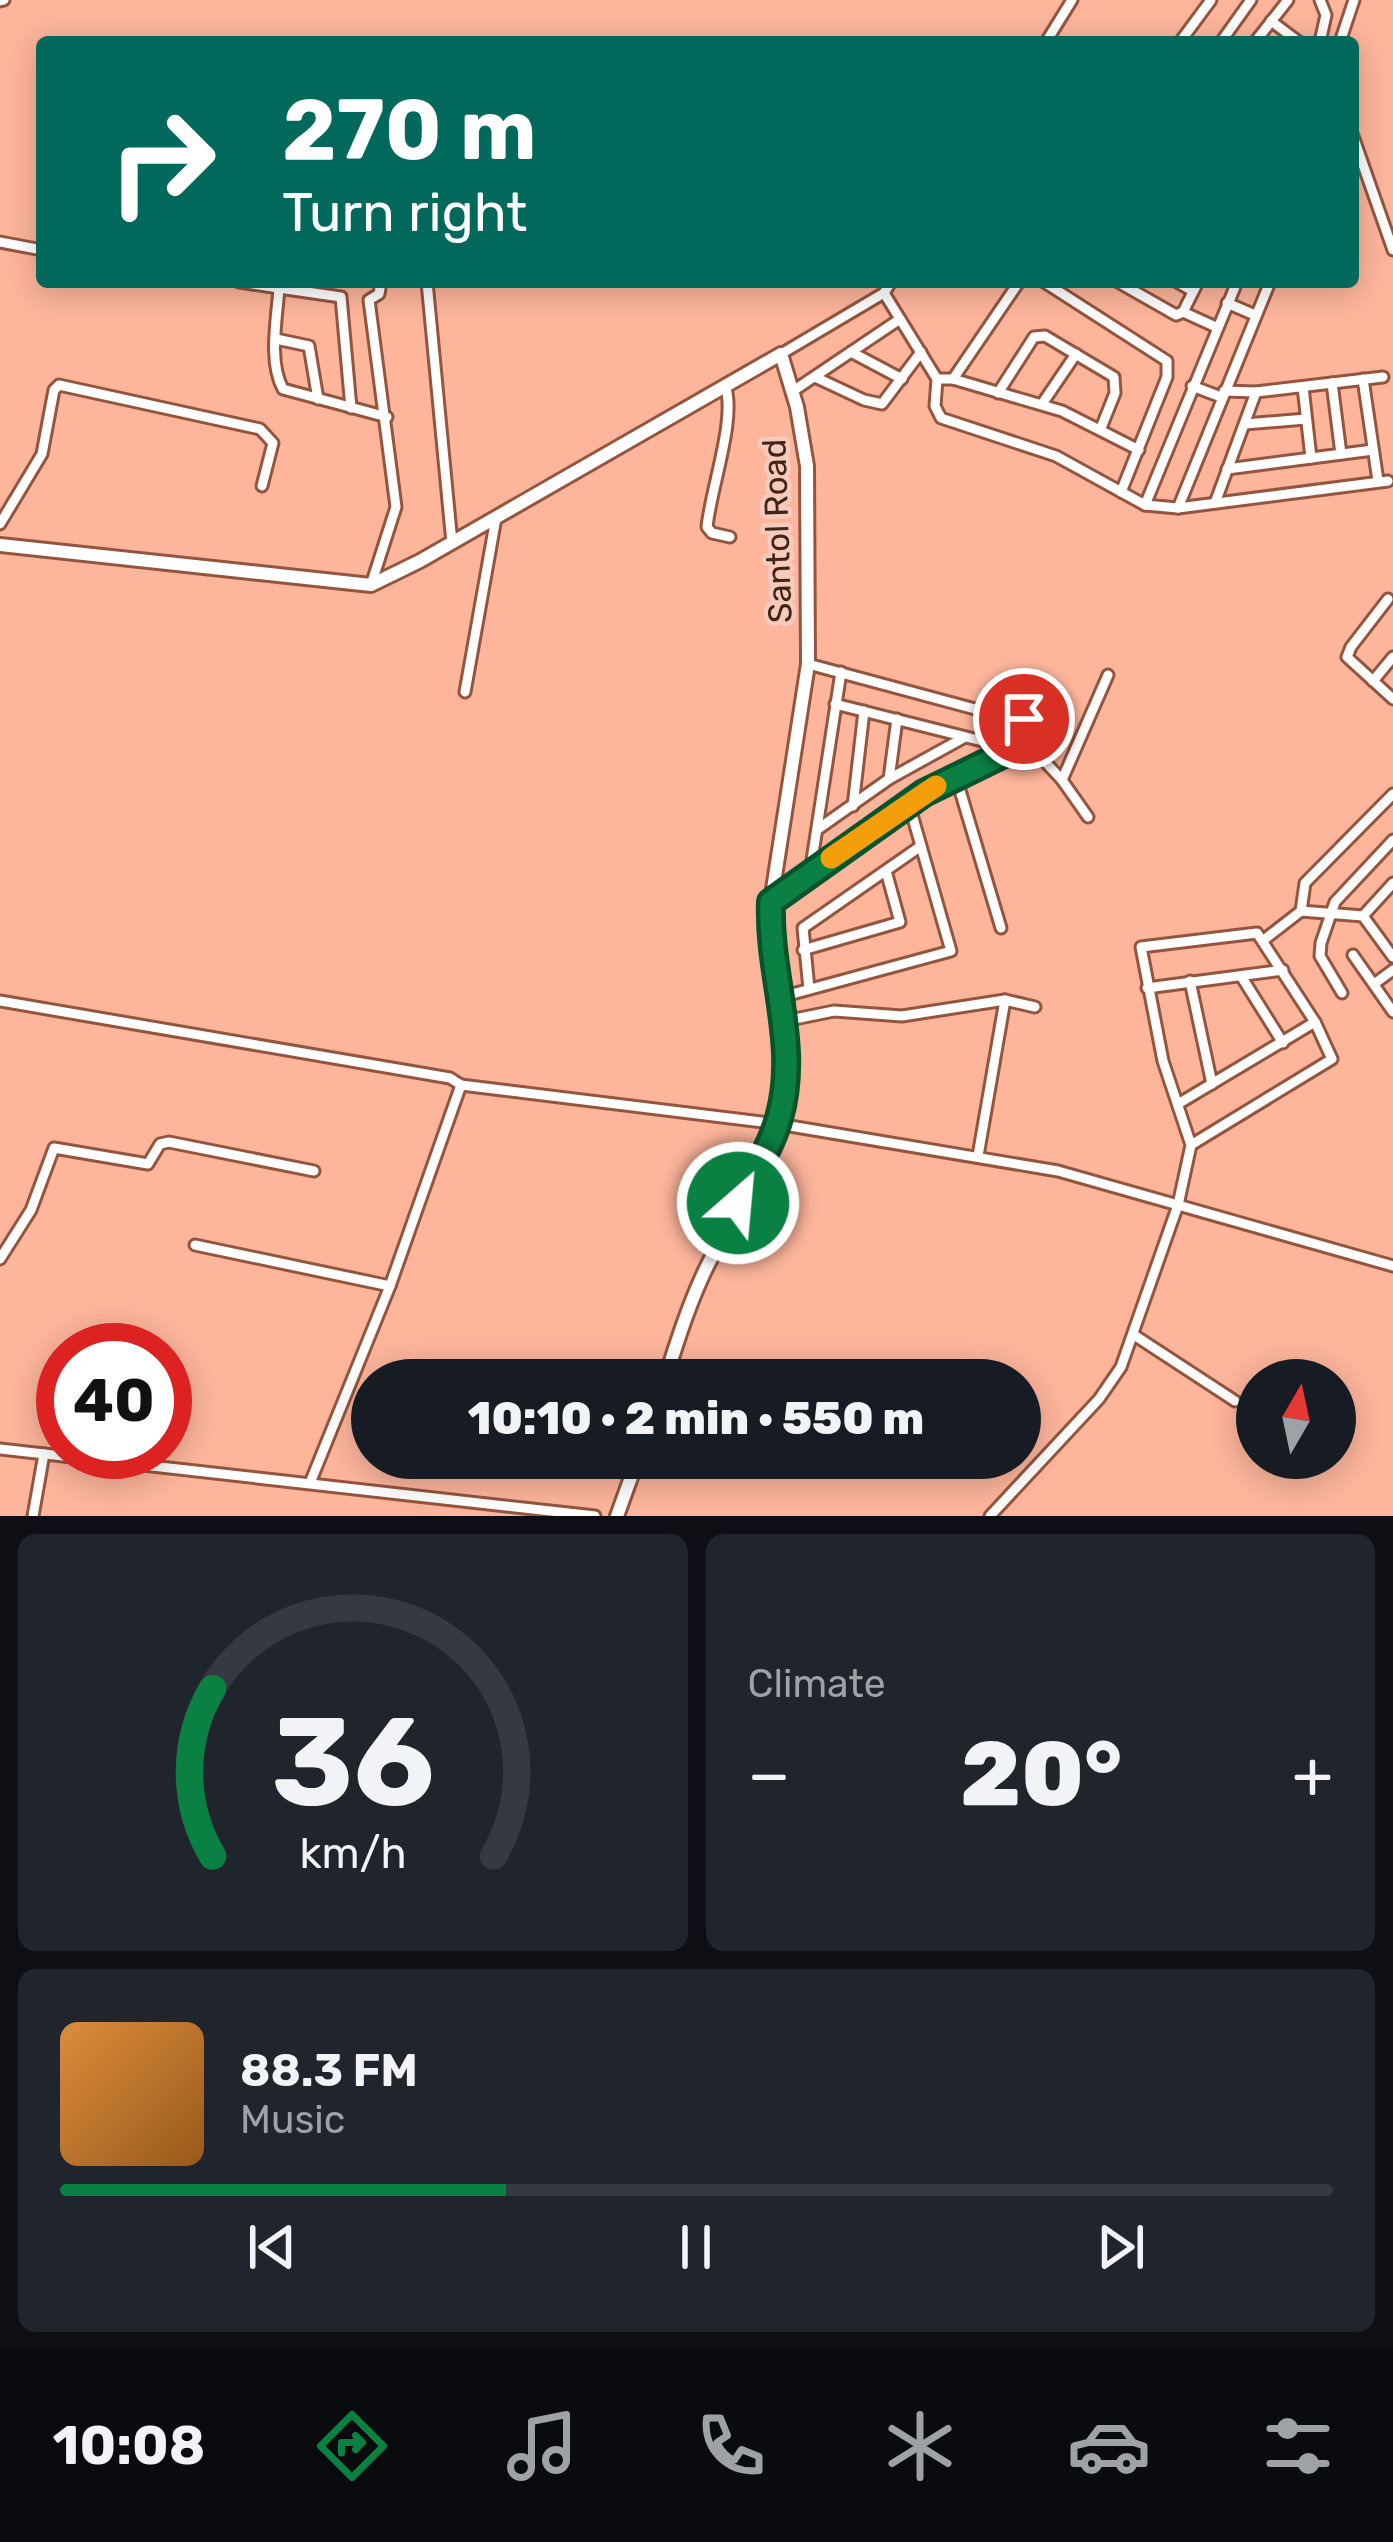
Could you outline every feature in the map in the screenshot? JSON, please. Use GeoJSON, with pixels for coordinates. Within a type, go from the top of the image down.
{"type":"FeatureCollection","features":[{"type":"Feature","properties":{"kind":"street"},"geometry":{"type":"LineString","coordinates":[[1050,36],[1072,0]]}},
{"type":"Feature","properties":{"kind":"street"},"geometry":{"type":"LineString","coordinates":[[1184,36],[1210,0]]}},
{"type":"Feature","properties":{"kind":"street"},"geometry":{"type":"LineString","coordinates":[[1225,36],[1251,0]]}},
{"type":"Feature","properties":{"kind":"street"},"geometry":{"type":"LineString","coordinates":[[1260,36],[1288,0]]}},
{"type":"Feature","properties":{"kind":"street"},"geometry":{"type":"LineString","coordinates":[[1320,0],[1326,15],[1321,36]]}},
{"type":"Feature","properties":{"kind":"street"},"geometry":{"type":"LineString","coordinates":[[1342,36],[1354,0]]}},
{"type":"Feature","properties":{"kind":"street"},"geometry":{"type":"LineString","coordinates":[[1271,21],[1290,36]]}},
{"type":"Feature","properties":{"kind":"street"},"geometry":{"type":"LineString","coordinates":[[1359,153],[1393,250]]}},
{"type":"Feature","properties":{"kind":"street"},"geometry":{"type":"LineString","coordinates":[[0,242],[36,249]]}},
{"type":"Feature","properties":{"kind":"street"},"geometry":{"type":"LineString","coordinates":[[279,288],[280,385],[295,394],[387,417]]}},
{"type":"Feature","properties":{"kind":"street"},"geometry":{"type":"LineString","coordinates":[[307,288],[369,300],[380,288]]}},
{"type":"Feature","properties":{"kind":"street"},"geometry":{"type":"LineString","coordinates":[[428,288],[452,543]]}},
{"type":"Feature","properties":{"kind":"street"},"geometry":{"type":"LineString","coordinates":[[0,545],[371,585],[781,354],[887,288]]}},
{"type":"Feature","properties":{"kind":"street"},"geometry":{"type":"LineString","coordinates":[[953,379],[1014,288]]}},
{"type":"Feature","properties":{"kind":"street"},"geometry":{"type":"LineString","coordinates":[[1053,288],[1167,361],[1167,376],[1121,492]]}},
{"type":"Feature","properties":{"kind":"street"},"geometry":{"type":"LineString","coordinates":[[1128,288],[1169,313],[1183,312],[1216,327]]}},
{"type":"Feature","properties":{"kind":"street"},"geometry":{"type":"LineString","coordinates":[[1183,312],[1195,288]]}},
{"type":"Feature","properties":{"kind":"street"},"geometry":{"type":"LineString","coordinates":[[1145,505],[1234,288]]}},
{"type":"Feature","properties":{"kind":"street"},"geometry":{"type":"LineString","coordinates":[[1178,508],[1267,288]]}},
{"type":"Feature","properties":{"kind":"street"},"geometry":{"type":"LineString","coordinates":[[884,292],[937,379],[935,406],[940,418],[1056,456],[1145,505],[1178,508],[1383,481],[1373,450],[1363,379]]}},
{"type":"Feature","properties":{"kind":"street"},"geometry":{"type":"LineString","coordinates":[[340,297],[351,408]]}},
{"type":"Feature","properties":{"kind":"street"},"geometry":{"type":"LineString","coordinates":[[369,300],[396,507],[371,585]]}},
{"type":"Feature","properties":{"kind":"street"},"geometry":{"type":"LineString","coordinates":[[1227,303],[1255,316]]}},
{"type":"Feature","properties":{"kind":"street"},"geometry":{"type":"LineString","coordinates":[[793,391],[900,319]]}},
{"type":"Feature","properties":{"kind":"street"},"geometry":{"type":"LineString","coordinates":[[998,393],[1037,335],[1116,380],[1101,428]]}},
{"type":"Feature","properties":{"kind":"street"},"geometry":{"type":"LineString","coordinates":[[276,339],[309,346],[318,399]]}},
{"type":"Feature","properties":{"kind":"street"},"geometry":{"type":"LineString","coordinates":[[851,352],[902,379]]}},
{"type":"Feature","properties":{"kind":"street"},"geometry":{"type":"LineString","coordinates":[[817,378],[879,404],[889,399],[921,352]]}},
{"type":"Feature","properties":{"kind":"street","name":"Santol Road"},"geometry":{"type":"LineString","coordinates":[[672,1359],[700,1280],[778,1124],[786,1083],[785,1021],[771,902],[808,664],[807,466],[781,354]]}},
{"type":"Feature","properties":{"kind":"street"},"geometry":{"type":"LineString","coordinates":[[1042,404],[1076,354]]}},
{"type":"Feature","properties":{"kind":"street"},"geometry":{"type":"LineString","coordinates":[[1192,386],[1223,394],[1383,377]]}},
{"type":"Feature","properties":{"kind":"street"},"geometry":{"type":"LineString","coordinates":[[937,379],[953,379],[1042,404],[1139,450]]}},
{"type":"Feature","properties":{"kind":"street"},"geometry":{"type":"LineString","coordinates":[[1332,382],[1341,454]]}},
{"type":"Feature","properties":{"kind":"street"},"geometry":{"type":"LineString","coordinates":[[0,524],[42,454],[54,390],[59,385],[260,429],[273,443],[262,486]]}},
{"type":"Feature","properties":{"kind":"street"},"geometry":{"type":"LineString","coordinates":[[725,385],[730,414],[707,527],[730,537]]}},
{"type":"Feature","properties":{"kind":"street"},"geometry":{"type":"LineString","coordinates":[[1303,387],[1311,458]]}},
{"type":"Feature","properties":{"kind":"street"},"geometry":{"type":"LineString","coordinates":[[1215,502],[1256,392]]}},
{"type":"Feature","properties":{"kind":"street"},"geometry":{"type":"LineString","coordinates":[[1245,424],[1306,419]]}},
{"type":"Feature","properties":{"kind":"street"},"geometry":{"type":"LineString","coordinates":[[1227,470],[1373,450]]}},
{"type":"Feature","properties":{"kind":"street"},"geometry":{"type":"LineString","coordinates":[[465,692],[496,518]]}},
{"type":"Feature","properties":{"kind":"street"},"geometry":{"type":"LineString","coordinates":[[1388,599],[1348,654],[1350,663],[1393,699]]}},
{"type":"Feature","properties":{"kind":"street"},"geometry":{"type":"LineString","coordinates":[[1372,681],[1393,657]]}},
{"type":"Feature","properties":{"kind":"street"},"geometry":{"type":"LineString","coordinates":[[771,902],[909,804],[1014,749],[1028,723],[808,664]]}},
{"type":"Feature","properties":{"kind":"street"},"geometry":{"type":"LineString","coordinates":[[810,873],[841,672]]}},
{"type":"Feature","properties":{"kind":"street"},"geometry":{"type":"LineString","coordinates":[[1062,779],[1108,675]]}},
{"type":"Feature","properties":{"kind":"street"},"geometry":{"type":"LineString","coordinates":[[836,704],[1014,749]]}},
{"type":"Feature","properties":{"kind":"street"},"geometry":{"type":"LineString","coordinates":[[853,806],[864,711]]}},
{"type":"Feature","properties":{"kind":"street"},"geometry":{"type":"LineString","coordinates":[[889,778],[898,719]]}},
{"type":"Feature","properties":{"kind":"street"},"geometry":{"type":"LineString","coordinates":[[818,829],[889,778],[965,737]]}},
{"type":"Feature","properties":{"kind":"street"},"geometry":{"type":"LineString","coordinates":[[1022,737],[1062,779],[1088,817]]}},
{"type":"Feature","properties":{"kind":"street"},"geometry":{"type":"LineString","coordinates":[[956,777],[1001,928]]}},
{"type":"Feature","properties":{"kind":"street"},"geometry":{"type":"LineString","coordinates":[[1301,910],[1304,883],[1393,794]]}},
{"type":"Feature","properties":{"kind":"street"},"geometry":{"type":"LineString","coordinates":[[781,998],[951,951],[909,804]]}},
{"type":"Feature","properties":{"kind":"street"},"geometry":{"type":"LineString","coordinates":[[1342,993],[1320,956],[1333,913],[1345,889],[1393,841]]}},
{"type":"Feature","properties":{"kind":"street"},"geometry":{"type":"LineString","coordinates":[[809,989],[803,928],[921,846]]}},
{"type":"Feature","properties":{"kind":"street"},"geometry":{"type":"LineString","coordinates":[[802,950],[898,924],[886,871]]}},
{"type":"Feature","properties":{"kind":"street"},"geometry":{"type":"LineString","coordinates":[[1363,916],[1393,883]]}},
{"type":"Feature","properties":{"kind":"street"},"geometry":{"type":"LineString","coordinates":[[1265,939],[1301,910],[1363,916],[1393,957]]}},
{"type":"Feature","properties":{"kind":"street"},"geometry":{"type":"LineString","coordinates":[[990,1516],[1099,1399],[1120,1367],[1178,1205],[1191,1145],[1163,1061],[1144,945],[1253,932],[1265,939],[1332,1053],[1328,1064],[1191,1145]]}},
{"type":"Feature","properties":{"kind":"street"},"geometry":{"type":"LineString","coordinates":[[1353,955],[1393,1012]]}},
{"type":"Feature","properties":{"kind":"street"},"geometry":{"type":"LineString","coordinates":[[1148,988],[1282,970]]}},
{"type":"Feature","properties":{"kind":"street"},"geometry":{"type":"LineString","coordinates":[[1374,984],[1393,970]]}},
{"type":"Feature","properties":{"kind":"street"},"geometry":{"type":"LineString","coordinates":[[1241,976],[1283,1043]]}},
{"type":"Feature","properties":{"kind":"street"},"geometry":{"type":"LineString","coordinates":[[1190,981],[1212,1084]]}},
{"type":"Feature","properties":{"kind":"street"},"geometry":{"type":"LineString","coordinates":[[978,1156],[1005,1000]]}},
{"type":"Feature","properties":{"kind":"street"},"geometry":{"type":"LineString","coordinates":[[785,1021],[822,1011],[890,1016],[1005,1000],[1035,1007]]}},
{"type":"Feature","properties":{"kind":"street"},"geometry":{"type":"LineString","coordinates":[[0,1001],[450,1078],[461,1085],[778,1124],[978,1156],[1112,1184],[1393,1265]]}},
{"type":"Feature","properties":{"kind":"street"},"geometry":{"type":"LineString","coordinates":[[1178,1103],[1316,1022]]}},
{"type":"Feature","properties":{"kind":"street"},"geometry":{"type":"LineString","coordinates":[[310,1483],[390,1286],[461,1085]]}},
{"type":"Feature","properties":{"kind":"street"},"geometry":{"type":"LineString","coordinates":[[0,1259],[31,1210],[54,1148],[148,1164],[160,1144],[169,1142],[314,1171]]}},
{"type":"Feature","properties":{"kind":"street"},"geometry":{"type":"LineString","coordinates":[[195,1244],[390,1286]]}},
{"type":"Feature","properties":{"kind":"street"},"geometry":{"type":"LineString","coordinates":[[1134,1335],[1235,1401]]}},
{"type":"Feature","properties":{"kind":"street"},"geometry":{"type":"LineString","coordinates":[[0,1449],[36,1453]]}},
{"type":"Feature","properties":{"kind":"street"},"geometry":{"type":"LineString","coordinates":[[192,1470],[595,1516]]}},
{"type":"Feature","properties":{"kind":"street"},"geometry":{"type":"LineString","coordinates":[[33,1516],[40,1479]]}},
{"type":"Feature","properties":{"kind":"street"},"geometry":{"type":"LineString","coordinates":[[617,1516],[630,1479]]}},
{"type":"Feature","properties":{"kind":"slow traffic"},"geometry":{"type":"LineString","coordinates":[[831,858],[936,786]]}},
{"type":"Feature","properties":{"kind":"route"},"geometry":{"type":"LineString","coordinates":[[738,1203],[778,1124],[786,1083],[785,1021],[771,902],[924,793],[1014,749],[1028,723],[1024,719]]}}]}
